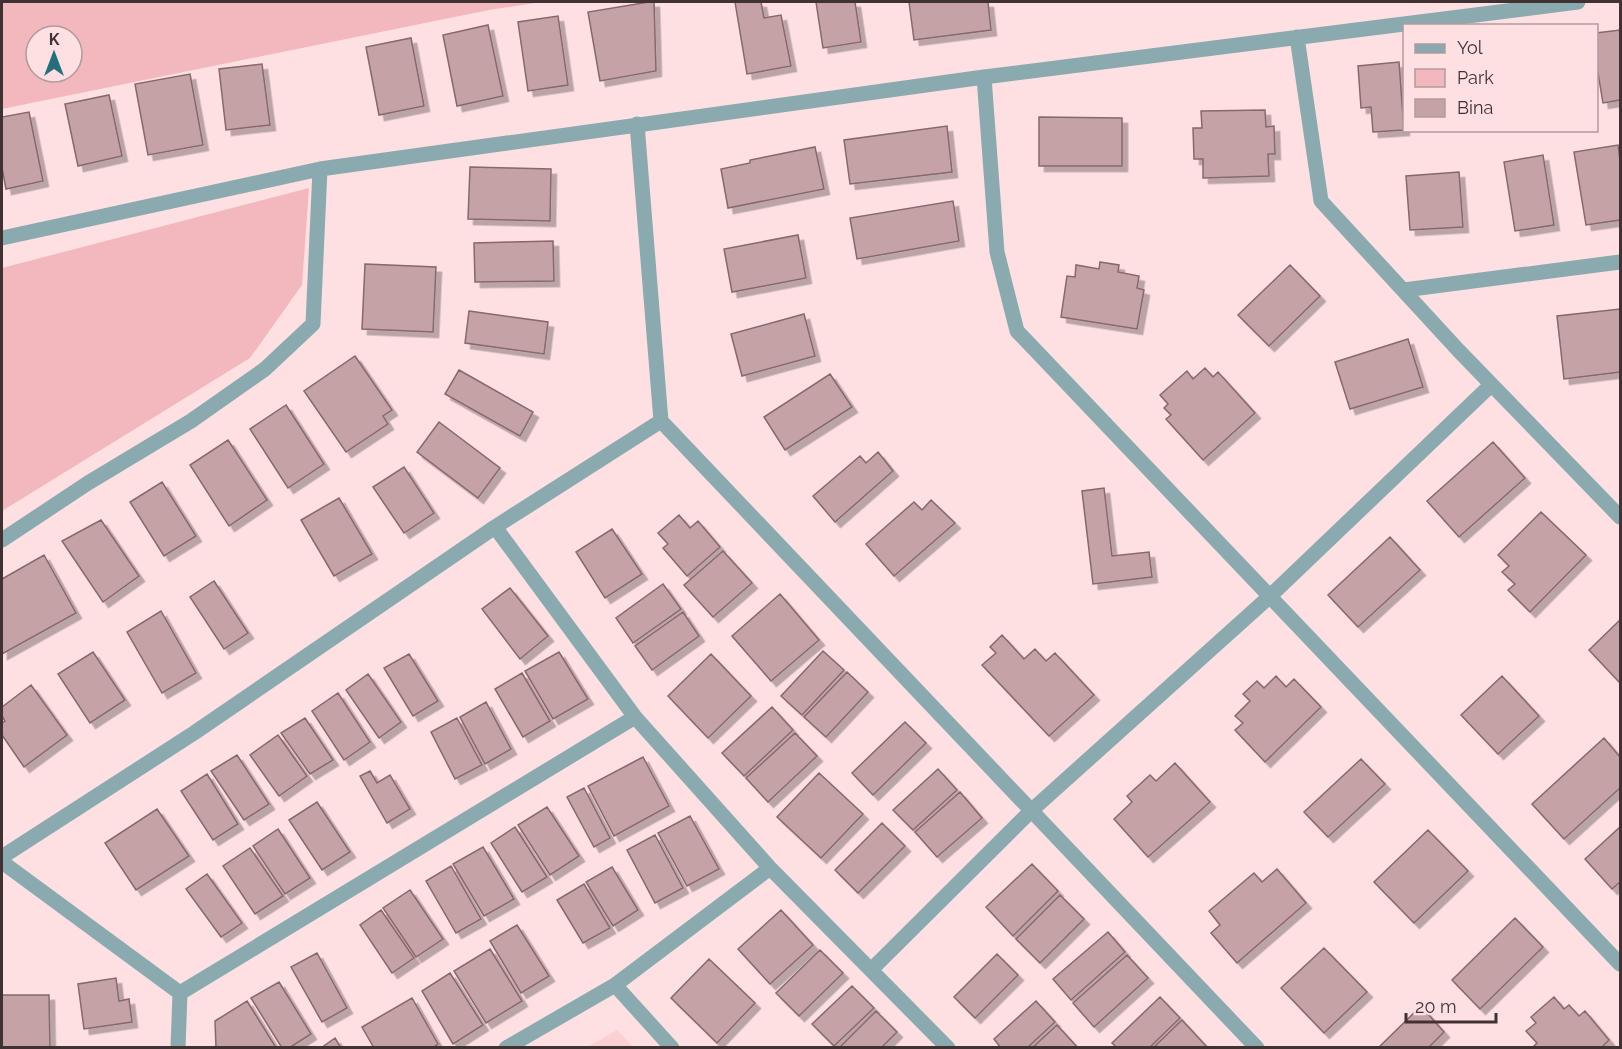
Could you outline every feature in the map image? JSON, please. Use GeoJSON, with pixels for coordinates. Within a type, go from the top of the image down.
{"type":"FeatureCollection","features":[{"type":"Feature","properties":{"kind":"street"},"geometry":{"type":"LineString","coordinates":[[2,238],[320,169],[984,77],[1578,2]]}},
{"type":"Feature","properties":{"kind":"street"},"geometry":{"type":"LineString","coordinates":[[1297,37],[1321,201],[1491,385],[1620,517]]}},
{"type":"Feature","properties":{"kind":"street"},"geometry":{"type":"LineString","coordinates":[[984,77],[997,252],[1017,331],[1620,964]]}},
{"type":"Feature","properties":{"kind":"street"},"geometry":{"type":"LineString","coordinates":[[637,124],[661,421],[1257,1047]]}},
{"type":"Feature","properties":{"kind":"street"},"geometry":{"type":"LineString","coordinates":[[2,540],[88,483],[200,414],[266,369],[313,324],[320,169]]}},
{"type":"Feature","properties":{"kind":"street"},"geometry":{"type":"LineString","coordinates":[[1404,290],[1620,262]]}},
{"type":"Feature","properties":{"kind":"street"},"geometry":{"type":"LineString","coordinates":[[871,970],[1032,810],[1269,597],[1491,385]]}},
{"type":"Feature","properties":{"kind":"street"},"geometry":{"type":"LineString","coordinates":[[2,857],[194,733],[495,527],[661,421]]}},
{"type":"Feature","properties":{"kind":"street"},"geometry":{"type":"LineString","coordinates":[[495,527],[635,717],[770,868],[948,1047]]}},
{"type":"Feature","properties":{"kind":"street"},"geometry":{"type":"LineString","coordinates":[[180,993],[635,717]]}},
{"type":"Feature","properties":{"kind":"street"},"geometry":{"type":"LineString","coordinates":[[2,862],[180,993]]}},
{"type":"Feature","properties":{"kind":"street"},"geometry":{"type":"LineString","coordinates":[[506,1047],[615,985],[770,868]]}},
{"type":"Feature","properties":{"kind":"street"},"geometry":{"type":"LineString","coordinates":[[615,985],[672,1047]]}},
{"type":"Feature","properties":{"kind":"street"},"geometry":{"type":"LineString","coordinates":[[178,1047],[180,993]]}},
{"type":"Feature","properties":{"kind":"shaded area"},"geometry":{"type":"Polygon","coordinates":[[[617,1030],[633,1047],[587,1047],[617,1030]]]}},
{"type":"Feature","properties":{"kind":"green space"},"geometry":{"type":"Polygon","coordinates":[[[2,2],[542,2],[489,10],[2,109],[2,2]]]}},
{"type":"Feature","properties":{"kind":"green space"},"geometry":{"type":"Polygon","coordinates":[[[309,188],[302,285],[250,358],[2,511],[2,268],[309,188]]]}},
{"type":"Feature","properties":{"kind":"building"},"geometry":{"type":"Polygon","coordinates":[[[654,2],[656,71],[600,81],[588,12],[654,2]]]}},
{"type":"Feature","properties":{"kind":"building"},"geometry":{"type":"Polygon","coordinates":[[[735,2],[761,2],[764,18],[781,15],[791,66],[747,74],[735,2]]]}},
{"type":"Feature","properties":{"kind":"building"},"geometry":{"type":"Polygon","coordinates":[[[816,2],[855,2],[861,42],[823,48],[816,2]]]}},
{"type":"Feature","properties":{"kind":"building"},"geometry":{"type":"Polygon","coordinates":[[[909,2],[988,2],[991,30],[914,40],[909,2]]]}},
{"type":"Feature","properties":{"kind":"building"},"geometry":{"type":"Polygon","coordinates":[[[558,16],[568,85],[528,91],[518,22],[558,16]]]}},
{"type":"Feature","properties":{"kind":"building"},"geometry":{"type":"Polygon","coordinates":[[[488,25],[503,96],[457,106],[443,35],[488,25]]]}},
{"type":"Feature","properties":{"kind":"building"},"geometry":{"type":"Polygon","coordinates":[[[1620,30],[1620,100],[1603,103],[1598,73],[1598,33],[1620,30]]]}},
{"type":"Feature","properties":{"kind":"building"},"geometry":{"type":"Polygon","coordinates":[[[411,38],[424,106],[379,115],[366,47],[411,38]]]}},
{"type":"Feature","properties":{"kind":"building"},"geometry":{"type":"Polygon","coordinates":[[[1399,62],[1403,130],[1373,132],[1371,107],[1361,108],[1358,66],[1399,62]]]}},
{"type":"Feature","properties":{"kind":"building"},"geometry":{"type":"Polygon","coordinates":[[[262,64],[270,125],[226,130],[219,69],[262,64]]]}},
{"type":"Feature","properties":{"kind":"building"},"geometry":{"type":"Polygon","coordinates":[[[190,74],[203,145],[148,155],[135,84],[190,74]]]}},
{"type":"Feature","properties":{"kind":"building"},"geometry":{"type":"Polygon","coordinates":[[[109,95],[122,156],[78,166],[65,104],[109,95]]]}},
{"type":"Feature","properties":{"kind":"building"},"geometry":{"type":"Polygon","coordinates":[[[1265,110],[1266,127],[1274,126],[1275,154],[1268,154],[1269,176],[1203,178],[1203,159],[1194,159],[1193,128],[1202,128],[1201,111],[1265,110]]]}},
{"type":"Feature","properties":{"kind":"building"},"geometry":{"type":"Polygon","coordinates":[[[29,112],[43,181],[6,189],[2,168],[2,117],[29,112]]]}},
{"type":"Feature","properties":{"kind":"building"},"geometry":{"type":"Polygon","coordinates":[[[1039,117],[1122,118],[1122,166],[1039,166],[1039,117]]]}},
{"type":"Feature","properties":{"kind":"building"},"geometry":{"type":"Polygon","coordinates":[[[947,126],[952,172],[850,184],[844,140],[947,126]]]}},
{"type":"Feature","properties":{"kind":"building"},"geometry":{"type":"Polygon","coordinates":[[[1618,145],[1620,220],[1586,225],[1574,152],[1618,145]]]}},
{"type":"Feature","properties":{"kind":"building"},"geometry":{"type":"Polygon","coordinates":[[[815,147],[824,189],[728,208],[721,169],[750,163],[750,160],[815,147]]]}},
{"type":"Feature","properties":{"kind":"building"},"geometry":{"type":"Polygon","coordinates":[[[1543,155],[1554,225],[1515,231],[1504,162],[1543,155]]]}},
{"type":"Feature","properties":{"kind":"building"},"geometry":{"type":"Polygon","coordinates":[[[470,167],[551,169],[550,221],[468,219],[470,167]]]}},
{"type":"Feature","properties":{"kind":"building"},"geometry":{"type":"Polygon","coordinates":[[[1459,172],[1463,227],[1410,230],[1406,176],[1459,172]]]}},
{"type":"Feature","properties":{"kind":"building"},"geometry":{"type":"Polygon","coordinates":[[[953,201],[959,241],[857,259],[850,218],[953,201]]]}},
{"type":"Feature","properties":{"kind":"building"},"geometry":{"type":"Polygon","coordinates":[[[798,235],[806,278],[732,292],[724,249],[798,235]]]}},
{"type":"Feature","properties":{"kind":"building"},"geometry":{"type":"Polygon","coordinates":[[[553,241],[554,281],[475,282],[474,243],[553,241]]]}},
{"type":"Feature","properties":{"kind":"building"},"geometry":{"type":"Polygon","coordinates":[[[1100,262],[1119,265],[1118,272],[1139,276],[1137,288],[1144,290],[1137,329],[1061,317],[1067,276],[1075,277],[1076,265],[1099,269],[1100,262]]]}},
{"type":"Feature","properties":{"kind":"building"},"geometry":{"type":"Polygon","coordinates":[[[365,264],[436,267],[433,332],[362,329],[365,264]]]}},
{"type":"Feature","properties":{"kind":"building"},"geometry":{"type":"Polygon","coordinates":[[[1290,265],[1320,296],[1269,346],[1238,315],[1290,265]]]}},
{"type":"Feature","properties":{"kind":"building"},"geometry":{"type":"Polygon","coordinates":[[[1620,309],[1620,372],[1564,379],[1557,316],[1620,309]]]}},
{"type":"Feature","properties":{"kind":"building"},"geometry":{"type":"Polygon","coordinates":[[[469,311],[548,322],[544,354],[465,343],[469,311]]]}},
{"type":"Feature","properties":{"kind":"building"},"geometry":{"type":"Polygon","coordinates":[[[804,314],[815,356],[742,376],[731,334],[804,314]]]}},
{"type":"Feature","properties":{"kind":"building"},"geometry":{"type":"Polygon","coordinates":[[[1408,339],[1423,387],[1350,409],[1335,362],[1408,339]]]}},
{"type":"Feature","properties":{"kind":"building"},"geometry":{"type":"Polygon","coordinates":[[[355,356],[392,410],[383,416],[388,424],[346,452],[304,391],[355,356]]]}},
{"type":"Feature","properties":{"kind":"building"},"geometry":{"type":"Polygon","coordinates":[[[1205,368],[1213,377],[1218,372],[1255,413],[1203,460],[1166,419],[1171,415],[1164,408],[1168,404],[1160,395],[1187,371],[1193,379],[1205,368]]]}},
{"type":"Feature","properties":{"kind":"building"},"geometry":{"type":"Polygon","coordinates":[[[459,370],[533,412],[520,436],[445,394],[459,370]]]}},
{"type":"Feature","properties":{"kind":"building"},"geometry":{"type":"Polygon","coordinates":[[[830,374],[852,407],[785,450],[764,417],[830,374]]]}},
{"type":"Feature","properties":{"kind":"building"},"geometry":{"type":"Polygon","coordinates":[[[286,405],[324,464],[288,488],[250,429],[286,405]]]}},
{"type":"Feature","properties":{"kind":"building"},"geometry":{"type":"Polygon","coordinates":[[[439,422],[500,468],[478,498],[417,452],[439,422]]]}},
{"type":"Feature","properties":{"kind":"building"},"geometry":{"type":"Polygon","coordinates":[[[228,440],[267,500],[229,526],[190,465],[228,440]]]}},
{"type":"Feature","properties":{"kind":"building"},"geometry":{"type":"Polygon","coordinates":[[[1493,442],[1525,478],[1459,537],[1427,501],[1493,442]]]}},
{"type":"Feature","properties":{"kind":"building"},"geometry":{"type":"Polygon","coordinates":[[[878,452],[893,471],[835,522],[813,496],[860,456],[866,463],[878,452]]]}},
{"type":"Feature","properties":{"kind":"building"},"geometry":{"type":"Polygon","coordinates":[[[404,467],[434,513],[404,533],[373,487],[404,467]]]}},
{"type":"Feature","properties":{"kind":"building"},"geometry":{"type":"Polygon","coordinates":[[[162,482],[196,536],[164,556],[130,502],[162,482]]]}},
{"type":"Feature","properties":{"kind":"building"},"geometry":{"type":"Polygon","coordinates":[[[1104,488],[1112,556],[1149,552],[1152,577],[1093,584],[1082,491],[1104,488]]]}},
{"type":"Feature","properties":{"kind":"building"},"geometry":{"type":"Polygon","coordinates":[[[339,498],[372,554],[334,576],[301,520],[339,498]]]}},
{"type":"Feature","properties":{"kind":"building"},"geometry":{"type":"Polygon","coordinates":[[[931,500],[955,523],[894,576],[866,544],[914,502],[922,510],[931,500]]]}},
{"type":"Feature","properties":{"kind":"building"},"geometry":{"type":"Polygon","coordinates":[[[1541,512],[1586,555],[1530,612],[1508,590],[1515,584],[1502,572],[1509,566],[1498,555],[1541,512]]]}},
{"type":"Feature","properties":{"kind":"building"},"geometry":{"type":"Polygon","coordinates":[[[679,515],[690,528],[698,521],[720,547],[687,576],[663,548],[668,544],[658,533],[679,515]]]}},
{"type":"Feature","properties":{"kind":"building"},"geometry":{"type":"Polygon","coordinates":[[[101,520],[139,576],[103,602],[62,541],[101,520]]]}},
{"type":"Feature","properties":{"kind":"building"},"geometry":{"type":"Polygon","coordinates":[[[612,529],[642,574],[605,598],[576,552],[612,529]]]}},
{"type":"Feature","properties":{"kind":"building"},"geometry":{"type":"Polygon","coordinates":[[[1390,537],[1420,570],[1358,627],[1328,595],[1390,537]]]}},
{"type":"Feature","properties":{"kind":"building"},"geometry":{"type":"Polygon","coordinates":[[[723,551],[752,583],[713,617],[684,585],[723,551]]]}},
{"type":"Feature","properties":{"kind":"building"},"geometry":{"type":"Polygon","coordinates":[[[44,555],[76,613],[2,654],[2,579],[44,555]]]}},
{"type":"Feature","properties":{"kind":"building"},"geometry":{"type":"Polygon","coordinates":[[[214,581],[248,633],[224,649],[190,597],[214,581]]]}},
{"type":"Feature","properties":{"kind":"building"},"geometry":{"type":"Polygon","coordinates":[[[663,584],[681,609],[633,643],[616,618],[663,584]]]}},
{"type":"Feature","properties":{"kind":"building"},"geometry":{"type":"Polygon","coordinates":[[[510,588],[548,636],[520,659],[482,609],[510,588]]]}},
{"type":"Feature","properties":{"kind":"building"},"geometry":{"type":"Polygon","coordinates":[[[780,594],[819,640],[771,681],[732,636],[780,594]]]}},
{"type":"Feature","properties":{"kind":"building"},"geometry":{"type":"Polygon","coordinates":[[[161,611],[196,673],[162,693],[127,632],[161,611]]]}},
{"type":"Feature","properties":{"kind":"building"},"geometry":{"type":"Polygon","coordinates":[[[683,612],[699,636],[652,670],[635,646],[683,612]]]}},
{"type":"Feature","properties":{"kind":"building"},"geometry":{"type":"Polygon","coordinates":[[[1620,620],[1620,681],[1619,682],[1589,650],[1620,620]]]}},
{"type":"Feature","properties":{"kind":"building"},"geometry":{"type":"Polygon","coordinates":[[[1002,635],[1024,659],[1035,649],[1046,661],[1055,653],[1094,695],[1049,736],[982,665],[996,653],[990,647],[1002,635]]]}},
{"type":"Feature","properties":{"kind":"building"},"geometry":{"type":"Polygon","coordinates":[[[823,651],[844,670],[802,715],[781,696],[823,651]]]}},
{"type":"Feature","properties":{"kind":"building"},"geometry":{"type":"Polygon","coordinates":[[[93,652],[125,700],[90,723],[58,674],[93,652]]]}},
{"type":"Feature","properties":{"kind":"building"},"geometry":{"type":"Polygon","coordinates":[[[559,652],[588,699],[553,719],[525,671],[559,652]]]}},
{"type":"Feature","properties":{"kind":"building"},"geometry":{"type":"Polygon","coordinates":[[[409,654],[438,701],[413,716],[384,668],[409,654]]]}},
{"type":"Feature","properties":{"kind":"building"},"geometry":{"type":"Polygon","coordinates":[[[711,654],[751,696],[708,738],[668,696],[711,654]]]}},
{"type":"Feature","properties":{"kind":"building"},"geometry":{"type":"Polygon","coordinates":[[[847,672],[868,692],[826,737],[804,717],[847,672]]]}},
{"type":"Feature","properties":{"kind":"building"},"geometry":{"type":"Polygon","coordinates":[[[522,673],[550,721],[523,737],[495,689],[522,673]]]}},
{"type":"Feature","properties":{"kind":"building"},"geometry":{"type":"Polygon","coordinates":[[[368,674],[401,722],[379,738],[346,690],[368,674]]]}},
{"type":"Feature","properties":{"kind":"building"},"geometry":{"type":"Polygon","coordinates":[[[1276,676],[1286,687],[1294,679],[1321,707],[1265,762],[1235,730],[1243,723],[1235,716],[1250,701],[1243,694],[1257,681],[1264,688],[1276,676]]]}},
{"type":"Feature","properties":{"kind":"building"},"geometry":{"type":"Polygon","coordinates":[[[1502,676],[1539,716],[1498,754],[1461,715],[1502,676]]]}},
{"type":"Feature","properties":{"kind":"building"},"geometry":{"type":"Polygon","coordinates":[[[31,685],[67,735],[24,767],[2,735],[2,723],[5,721],[2,716],[2,707],[31,685]]]}},
{"type":"Feature","properties":{"kind":"building"},"geometry":{"type":"Polygon","coordinates":[[[338,693],[370,742],[344,760],[312,711],[338,693]]]}},
{"type":"Feature","properties":{"kind":"building"},"geometry":{"type":"Polygon","coordinates":[[[486,702],[511,749],[485,764],[460,717],[486,702]]]}},
{"type":"Feature","properties":{"kind":"building"},"geometry":{"type":"Polygon","coordinates":[[[772,707],[793,730],[744,776],[722,753],[772,707]]]}},
{"type":"Feature","properties":{"kind":"building"},"geometry":{"type":"Polygon","coordinates":[[[305,718],[333,760],[310,774],[281,733],[305,718]]]}},
{"type":"Feature","properties":{"kind":"building"},"geometry":{"type":"Polygon","coordinates":[[[457,718],[482,765],[455,779],[431,732],[457,718]]]}},
{"type":"Feature","properties":{"kind":"building"},"geometry":{"type":"Polygon","coordinates":[[[905,722],[926,743],[873,795],[852,773],[905,722]]]}},
{"type":"Feature","properties":{"kind":"building"},"geometry":{"type":"Polygon","coordinates":[[[795,733],[817,756],[768,802],[746,778],[795,733]]]}},
{"type":"Feature","properties":{"kind":"building"},"geometry":{"type":"Polygon","coordinates":[[[278,735],[307,776],[279,796],[250,755],[278,735]]]}},
{"type":"Feature","properties":{"kind":"building"},"geometry":{"type":"Polygon","coordinates":[[[1604,738],[1620,757],[1620,788],[1564,839],[1532,804],[1604,738]]]}},
{"type":"Feature","properties":{"kind":"building"},"geometry":{"type":"Polygon","coordinates":[[[237,755],[269,804],[244,820],[211,771],[237,755]]]}},
{"type":"Feature","properties":{"kind":"building"},"geometry":{"type":"Polygon","coordinates":[[[643,757],[669,806],[614,836],[588,786],[643,757]]]}},
{"type":"Feature","properties":{"kind":"building"},"geometry":{"type":"Polygon","coordinates":[[[1361,759],[1385,784],[1328,837],[1304,812],[1361,759]]]}},
{"type":"Feature","properties":{"kind":"building"},"geometry":{"type":"Polygon","coordinates":[[[1175,763],[1210,802],[1148,857],[1114,819],[1132,802],[1127,796],[1150,775],[1156,781],[1175,763]]]}},
{"type":"Feature","properties":{"kind":"building"},"geometry":{"type":"Polygon","coordinates":[[[938,769],[957,790],[913,830],[893,810],[938,769]]]}},
{"type":"Feature","properties":{"kind":"building"},"geometry":{"type":"Polygon","coordinates":[[[370,771],[377,783],[390,775],[410,809],[387,823],[360,776],[370,771]]]}},
{"type":"Feature","properties":{"kind":"building"},"geometry":{"type":"Polygon","coordinates":[[[819,773],[863,814],[821,858],[777,817],[819,773]]]}},
{"type":"Feature","properties":{"kind":"building"},"geometry":{"type":"Polygon","coordinates":[[[207,774],[238,824],[213,840],[181,791],[207,774]]]}},
{"type":"Feature","properties":{"kind":"building"},"geometry":{"type":"Polygon","coordinates":[[[584,788],[610,838],[594,847],[567,797],[584,788]]]}},
{"type":"Feature","properties":{"kind":"building"},"geometry":{"type":"Polygon","coordinates":[[[960,792],[982,818],[937,857],[915,832],[960,792]]]}},
{"type":"Feature","properties":{"kind":"building"},"geometry":{"type":"Polygon","coordinates":[[[317,802],[350,852],[322,870],[289,820],[317,802]]]}},
{"type":"Feature","properties":{"kind":"building"},"geometry":{"type":"Polygon","coordinates":[[[547,807],[579,856],[550,875],[518,825],[547,807]]]}},
{"type":"Feature","properties":{"kind":"building"},"geometry":{"type":"Polygon","coordinates":[[[157,809],[189,856],[136,890],[105,843],[157,809]]]}},
{"type":"Feature","properties":{"kind":"building"},"geometry":{"type":"Polygon","coordinates":[[[690,816],[719,869],[687,886],[658,833],[690,816]]]}},
{"type":"Feature","properties":{"kind":"building"},"geometry":{"type":"Polygon","coordinates":[[[882,823],[905,846],[858,893],[835,870],[882,823]]]}},
{"type":"Feature","properties":{"kind":"building"},"geometry":{"type":"Polygon","coordinates":[[[515,827],[547,877],[522,892],[491,843],[515,827]]]}},
{"type":"Feature","properties":{"kind":"building"},"geometry":{"type":"Polygon","coordinates":[[[1620,827],[1620,882],[1612,889],[1585,859],[1620,827]]]}},
{"type":"Feature","properties":{"kind":"building"},"geometry":{"type":"Polygon","coordinates":[[[278,829],[310,878],[285,894],[253,846],[278,829]]]}},
{"type":"Feature","properties":{"kind":"building"},"geometry":{"type":"Polygon","coordinates":[[[1428,830],[1468,871],[1414,923],[1374,882],[1428,830]]]}},
{"type":"Feature","properties":{"kind":"building"},"geometry":{"type":"Polygon","coordinates":[[[655,835],[683,888],[655,903],[627,850],[655,835]]]}},
{"type":"Feature","properties":{"kind":"building"},"geometry":{"type":"Polygon","coordinates":[[[483,847],[514,899],[484,916],[453,864],[483,847]]]}},
{"type":"Feature","properties":{"kind":"building"},"geometry":{"type":"Polygon","coordinates":[[[250,848],[283,896],[255,914],[223,866],[250,848]]]}},
{"type":"Feature","properties":{"kind":"building"},"geometry":{"type":"Polygon","coordinates":[[[1032,864],[1058,891],[1013,936],[986,907],[1032,864]]]}},
{"type":"Feature","properties":{"kind":"building"},"geometry":{"type":"Polygon","coordinates":[[[451,866],[481,919],[456,933],[426,881],[451,866]]]}},
{"type":"Feature","properties":{"kind":"building"},"geometry":{"type":"Polygon","coordinates":[[[612,867],[638,910],[613,926],[586,882],[612,867]]]}},
{"type":"Feature","properties":{"kind":"building"},"geometry":{"type":"Polygon","coordinates":[[[1277,869],[1306,903],[1237,963],[1211,933],[1220,925],[1209,911],[1254,873],[1262,882],[1277,869]]]}},
{"type":"Feature","properties":{"kind":"building"},"geometry":{"type":"Polygon","coordinates":[[[207,874],[242,923],[221,937],[186,889],[207,874]]]}},
{"type":"Feature","properties":{"kind":"building"},"geometry":{"type":"Polygon","coordinates":[[[584,884],[610,928],[583,943],[557,900],[584,884]]]}},
{"type":"Feature","properties":{"kind":"building"},"geometry":{"type":"Polygon","coordinates":[[[410,890],[443,939],[416,957],[383,908],[410,890]]]}},
{"type":"Feature","properties":{"kind":"building"},"geometry":{"type":"Polygon","coordinates":[[[1060,895],[1084,919],[1040,963],[1016,939],[1060,895]]]}},
{"type":"Feature","properties":{"kind":"building"},"geometry":{"type":"Polygon","coordinates":[[[381,910],[414,958],[392,973],[360,925],[381,910]]]}},
{"type":"Feature","properties":{"kind":"building"},"geometry":{"type":"Polygon","coordinates":[[[781,910],[813,945],[770,984],[738,949],[781,910]]]}},
{"type":"Feature","properties":{"kind":"building"},"geometry":{"type":"Polygon","coordinates":[[[1515,918],[1543,947],[1480,1009],[1452,980],[1515,918]]]}},
{"type":"Feature","properties":{"kind":"building"},"geometry":{"type":"Polygon","coordinates":[[[517,925],[549,976],[521,993],[490,941],[517,925]]]}},
{"type":"Feature","properties":{"kind":"building"},"geometry":{"type":"Polygon","coordinates":[[[1108,932],[1125,952],[1071,1000],[1053,979],[1108,932]]]}},
{"type":"Feature","properties":{"kind":"building"},"geometry":{"type":"Polygon","coordinates":[[[1324,948],[1367,992],[1324,1033],[1281,988],[1324,948]]]}},
{"type":"Feature","properties":{"kind":"building"},"geometry":{"type":"Polygon","coordinates":[[[490,949],[522,1001],[486,1023],[454,971],[490,949]]]}},
{"type":"Feature","properties":{"kind":"building"},"geometry":{"type":"Polygon","coordinates":[[[820,950],[843,973],[799,1016],[776,993],[820,950]]]}},
{"type":"Feature","properties":{"kind":"building"},"geometry":{"type":"Polygon","coordinates":[[[317,953],[347,1008],[322,1022],[291,967],[317,953]]]}},
{"type":"Feature","properties":{"kind":"building"},"geometry":{"type":"Polygon","coordinates":[[[997,954],[1018,975],[975,1018],[954,997],[997,954]]]}},
{"type":"Feature","properties":{"kind":"building"},"geometry":{"type":"Polygon","coordinates":[[[1127,955],[1148,978],[1094,1027],[1073,1003],[1127,955]]]}},
{"type":"Feature","properties":{"kind":"building"},"geometry":{"type":"Polygon","coordinates":[[[709,959],[755,1003],[717,1043],[671,998],[709,959]]]}},
{"type":"Feature","properties":{"kind":"building"},"geometry":{"type":"Polygon","coordinates":[[[450,973],[483,1025],[453,1044],[422,991],[450,973]]]}},
{"type":"Feature","properties":{"kind":"building"},"geometry":{"type":"Polygon","coordinates":[[[116,978],[119,1001],[129,999],[132,1022],[84,1029],[78,984],[116,978]]]}},
{"type":"Feature","properties":{"kind":"building"},"geometry":{"type":"Polygon","coordinates":[[[279,982],[311,1034],[289,1048],[282,1048],[251,998],[279,982]]]}},
{"type":"Feature","properties":{"kind":"building"},"geometry":{"type":"Polygon","coordinates":[[[852,986],[874,1008],[834,1046],[812,1024],[852,986]]]}},
{"type":"Feature","properties":{"kind":"building"},"geometry":{"type":"Polygon","coordinates":[[[2,995],[49,995],[50,1048],[2,1048],[2,995]]]}},
{"type":"Feature","properties":{"kind":"building"},"geometry":{"type":"Polygon","coordinates":[[[1160,997],[1180,1018],[1149,1048],[1117,1048],[1112,1043],[1160,997]]]}},
{"type":"Feature","properties":{"kind":"building"},"geometry":{"type":"Polygon","coordinates":[[[1554,997],[1564,1009],[1569,1005],[1579,1016],[1585,1011],[1609,1040],[1601,1048],[1532,1048],[1537,1043],[1526,1031],[1536,1023],[1531,1017],[1554,997]]]}},
{"type":"Feature","properties":{"kind":"building"},"geometry":{"type":"Polygon","coordinates":[[[412,998],[438,1044],[432,1048],[374,1048],[362,1027],[412,998]]]}},
{"type":"Feature","properties":{"kind":"building"},"geometry":{"type":"Polygon","coordinates":[[[247,1001],[275,1046],[272,1048],[216,1048],[215,1021],[247,1001]]]}},
{"type":"Feature","properties":{"kind":"building"},"geometry":{"type":"Polygon","coordinates":[[[1036,1001],[1055,1022],[1027,1048],[1001,1048],[994,1039],[1036,1001]]]}},
{"type":"Feature","properties":{"kind":"building"},"geometry":{"type":"Polygon","coordinates":[[[1421,1006],[1444,1032],[1428,1048],[1378,1048],[1421,1006]]]}},
{"type":"Feature","properties":{"kind":"building"},"geometry":{"type":"Polygon","coordinates":[[[876,1011],[897,1032],[881,1048],[839,1048],[876,1011]]]}},
{"type":"Feature","properties":{"kind":"building"},"geometry":{"type":"Polygon","coordinates":[[[1182,1020],[1206,1046],[1204,1048],[1153,1048],[1182,1020]]]}},
{"type":"Feature","properties":{"kind":"building"},"geometry":{"type":"Polygon","coordinates":[[[1057,1025],[1078,1048],[1032,1048],[1057,1025]]]}},
{"type":"Feature","properties":{"kind":"building"},"geometry":{"type":"Polygon","coordinates":[[[335,1038],[341,1048],[321,1048],[335,1038]]]}}]}
